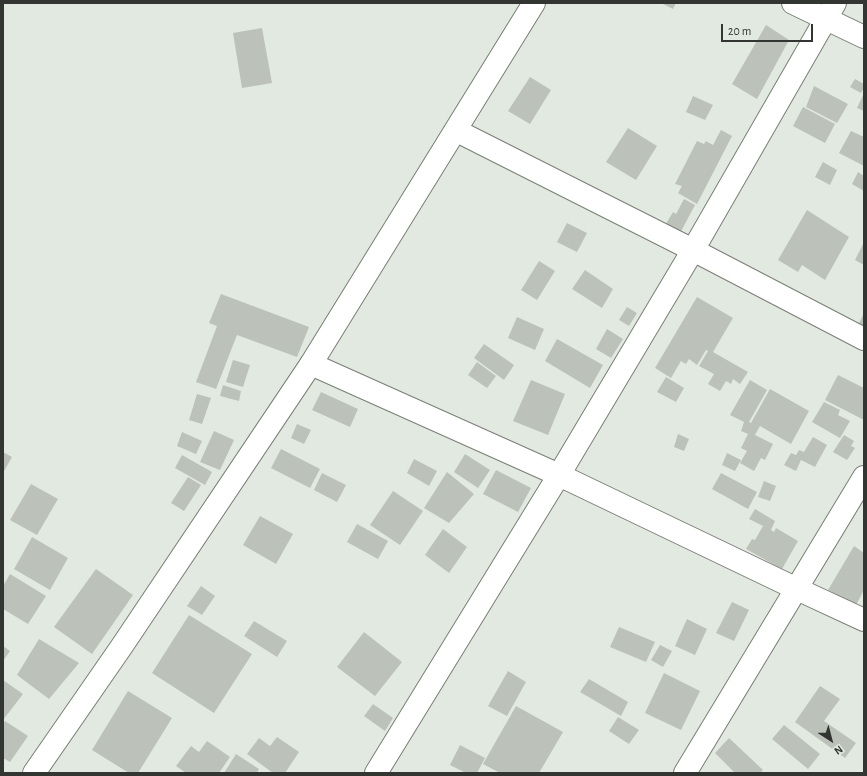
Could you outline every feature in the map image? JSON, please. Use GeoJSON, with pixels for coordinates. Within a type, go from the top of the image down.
{"type":"FeatureCollection","features":[{"type":"Feature","properties":{"kind":"street"},"geometry":{"type":"LineString","coordinates":[[34,773],[122,646],[311,364],[534,3]]}},
{"type":"Feature","properties":{"kind":"street"},"geometry":{"type":"LineString","coordinates":[[793,3],[830,11],[864,37]]}},
{"type":"Feature","properties":{"kind":"street"},"geometry":{"type":"LineString","coordinates":[[376,773],[559,475],[693,250],[830,11]]}},
{"type":"Feature","properties":{"kind":"street"},"geometry":{"type":"LineString","coordinates":[[456,130],[693,250],[864,339]]}},
{"type":"Feature","properties":{"kind":"street"},"geometry":{"type":"LineString","coordinates":[[311,364],[559,475],[864,620]]}},
{"type":"Feature","properties":{"kind":"street"},"geometry":{"type":"LineString","coordinates":[[685,773],[864,477]]}},
{"type":"Feature","properties":{"kind":"building"},"geometry":{"type":"Polygon","coordinates":[[[661,3],[676,3],[673,9],[661,3]]]}},
{"type":"Feature","properties":{"kind":"building"},"geometry":{"type":"Polygon","coordinates":[[[766,25],[789,40],[757,99],[732,84],[766,25]]]}},
{"type":"Feature","properties":{"kind":"building"},"geometry":{"type":"Polygon","coordinates":[[[262,28],[272,83],[242,88],[233,33],[262,28]]]}},
{"type":"Feature","properties":{"kind":"building"},"geometry":{"type":"Polygon","coordinates":[[[530,77],[551,90],[530,124],[508,111],[530,77]]]}},
{"type":"Feature","properties":{"kind":"building"},"geometry":{"type":"Polygon","coordinates":[[[855,79],[864,84],[864,88],[861,93],[850,87],[855,79]]]}},
{"type":"Feature","properties":{"kind":"building"},"geometry":{"type":"Polygon","coordinates":[[[814,86],[848,104],[837,123],[806,107],[814,86]]]}},
{"type":"Feature","properties":{"kind":"building"},"geometry":{"type":"Polygon","coordinates":[[[864,93],[864,111],[857,108],[864,93]]]}},
{"type":"Feature","properties":{"kind":"building"},"geometry":{"type":"Polygon","coordinates":[[[693,96],[713,105],[705,120],[686,112],[693,96]]]}},
{"type":"Feature","properties":{"kind":"building"},"geometry":{"type":"Polygon","coordinates":[[[803,107],[835,124],[825,143],[793,126],[803,107]]]}},
{"type":"Feature","properties":{"kind":"building"},"geometry":{"type":"Polygon","coordinates":[[[628,128],[657,146],[636,180],[606,162],[628,128]]]}},
{"type":"Feature","properties":{"kind":"building"},"geometry":{"type":"Polygon","coordinates":[[[721,130],[732,136],[697,204],[678,193],[682,186],[675,184],[697,141],[704,144],[706,141],[713,145],[721,130]]]}},
{"type":"Feature","properties":{"kind":"building"},"geometry":{"type":"Polygon","coordinates":[[[851,131],[864,137],[864,166],[839,153],[851,131]]]}},
{"type":"Feature","properties":{"kind":"building"},"geometry":{"type":"Polygon","coordinates":[[[823,162],[837,170],[830,185],[815,177],[823,162]]]}},
{"type":"Feature","properties":{"kind":"building"},"geometry":{"type":"Polygon","coordinates":[[[858,172],[864,176],[864,191],[852,184],[858,172]]]}},
{"type":"Feature","properties":{"kind":"building"},"geometry":{"type":"Polygon","coordinates":[[[684,199],[695,205],[679,235],[664,227],[673,212],[676,214],[684,199]]]}},
{"type":"Feature","properties":{"kind":"building"},"geometry":{"type":"Polygon","coordinates":[[[807,210],[849,237],[825,280],[802,265],[798,272],[778,260],[807,210]]]}},
{"type":"Feature","properties":{"kind":"building"},"geometry":{"type":"Polygon","coordinates":[[[567,223],[587,233],[577,252],[557,242],[567,223]]]}},
{"type":"Feature","properties":{"kind":"building"},"geometry":{"type":"Polygon","coordinates":[[[864,242],[864,265],[855,260],[864,242]]]}},
{"type":"Feature","properties":{"kind":"building"},"geometry":{"type":"Polygon","coordinates":[[[539,261],[555,271],[537,300],[521,290],[539,261]]]}},
{"type":"Feature","properties":{"kind":"building"},"geometry":{"type":"Polygon","coordinates":[[[585,270],[613,289],[602,308],[572,289],[585,270]]]}},
{"type":"Feature","properties":{"kind":"building"},"geometry":{"type":"Polygon","coordinates":[[[221,294],[309,327],[297,357],[237,335],[216,389],[196,382],[217,326],[209,323],[221,294]]]}},
{"type":"Feature","properties":{"kind":"building"},"geometry":{"type":"Polygon","coordinates":[[[697,297],[733,318],[713,352],[748,372],[740,384],[733,379],[731,384],[726,381],[720,391],[708,384],[714,374],[699,366],[708,351],[706,350],[697,365],[689,359],[686,364],[681,361],[671,378],[655,368],[697,297]]]}},
{"type":"Feature","properties":{"kind":"building"},"geometry":{"type":"Polygon","coordinates":[[[627,307],[637,313],[629,326],[619,320],[627,307]]]}},
{"type":"Feature","properties":{"kind":"building"},"geometry":{"type":"Polygon","coordinates":[[[864,313],[864,328],[858,325],[864,313]]]}},
{"type":"Feature","properties":{"kind":"building"},"geometry":{"type":"Polygon","coordinates":[[[517,317],[544,329],[535,350],[508,338],[517,317]]]}},
{"type":"Feature","properties":{"kind":"building"},"geometry":{"type":"Polygon","coordinates":[[[607,329],[623,339],[611,358],[596,349],[607,329]]]}},
{"type":"Feature","properties":{"kind":"building"},"geometry":{"type":"Polygon","coordinates":[[[557,339],[603,365],[590,388],[545,361],[557,339]]]}},
{"type":"Feature","properties":{"kind":"building"},"geometry":{"type":"Polygon","coordinates":[[[484,344],[514,365],[504,380],[474,358],[484,344]]]}},
{"type":"Feature","properties":{"kind":"building"},"geometry":{"type":"Polygon","coordinates":[[[233,360],[250,365],[243,387],[226,382],[233,360]]]}},
{"type":"Feature","properties":{"kind":"building"},"geometry":{"type":"Polygon","coordinates":[[[477,362],[496,376],[487,388],[468,375],[477,362]]]}},
{"type":"Feature","properties":{"kind":"building"},"geometry":{"type":"Polygon","coordinates":[[[838,375],[864,388],[864,420],[825,400],[838,375]]]}},
{"type":"Feature","properties":{"kind":"building"},"geometry":{"type":"Polygon","coordinates":[[[666,377],[684,388],[676,402],[657,392],[666,377]]]}},
{"type":"Feature","properties":{"kind":"building"},"geometry":{"type":"Polygon","coordinates":[[[531,380],[565,394],[548,435],[513,421],[531,380]]]}},
{"type":"Feature","properties":{"kind":"building"},"geometry":{"type":"Polygon","coordinates":[[[750,380],[767,390],[749,422],[751,423],[770,389],[809,411],[791,444],[760,426],[755,435],[773,444],[765,460],[761,458],[754,471],[740,463],[747,451],[741,448],[748,434],[741,431],[744,422],[730,415],[750,380]]]}},
{"type":"Feature","properties":{"kind":"building"},"geometry":{"type":"Polygon","coordinates":[[[223,385],[241,391],[239,401],[220,396],[223,385]]]}},
{"type":"Feature","properties":{"kind":"building"},"geometry":{"type":"Polygon","coordinates":[[[321,392],[358,409],[350,427],[312,410],[321,392]]]}},
{"type":"Feature","properties":{"kind":"building"},"geometry":{"type":"Polygon","coordinates":[[[197,394],[211,398],[202,424],[189,420],[197,394]]]}},
{"type":"Feature","properties":{"kind":"building"},"geometry":{"type":"Polygon","coordinates":[[[824,402],[840,410],[838,415],[850,421],[840,438],[812,422],[824,402]]]}},
{"type":"Feature","properties":{"kind":"building"},"geometry":{"type":"Polygon","coordinates":[[[297,424],[311,430],[304,444],[291,438],[297,424]]]}},
{"type":"Feature","properties":{"kind":"building"},"geometry":{"type":"Polygon","coordinates":[[[214,431],[234,440],[220,470],[200,462],[214,431]]]}},
{"type":"Feature","properties":{"kind":"building"},"geometry":{"type":"Polygon","coordinates":[[[182,432],[202,441],[196,454],[177,446],[182,432]]]}},
{"type":"Feature","properties":{"kind":"building"},"geometry":{"type":"Polygon","coordinates":[[[678,434],[689,439],[684,451],[674,447],[678,434]]]}},
{"type":"Feature","properties":{"kind":"building"},"geometry":{"type":"Polygon","coordinates":[[[844,435],[854,441],[851,446],[855,448],[847,460],[833,452],[844,435]]]}},
{"type":"Feature","properties":{"kind":"building"},"geometry":{"type":"Polygon","coordinates":[[[813,437],[827,445],[815,467],[801,460],[796,471],[784,465],[791,453],[796,455],[799,450],[804,452],[813,437]]]}},
{"type":"Feature","properties":{"kind":"building"},"geometry":{"type":"Polygon","coordinates":[[[281,449],[320,469],[310,488],[271,468],[281,449]]]}},
{"type":"Feature","properties":{"kind":"building"},"geometry":{"type":"Polygon","coordinates":[[[3,452],[12,457],[3,473],[3,452]]]}},
{"type":"Feature","properties":{"kind":"building"},"geometry":{"type":"Polygon","coordinates":[[[727,453],[741,460],[735,471],[722,465],[727,453]]]}},
{"type":"Feature","properties":{"kind":"building"},"geometry":{"type":"Polygon","coordinates":[[[465,454],[490,470],[478,488],[454,472],[465,454]]]}},
{"type":"Feature","properties":{"kind":"building"},"geometry":{"type":"Polygon","coordinates":[[[182,455],[212,472],[205,485],[175,468],[182,455]]]}},
{"type":"Feature","properties":{"kind":"building"},"geometry":{"type":"Polygon","coordinates":[[[414,459],[437,471],[429,486],[407,473],[414,459]]]}},
{"type":"Feature","properties":{"kind":"building"},"geometry":{"type":"Polygon","coordinates":[[[496,470],[531,488],[518,512],[483,494],[496,470]]]}},
{"type":"Feature","properties":{"kind":"building"},"geometry":{"type":"Polygon","coordinates":[[[447,472],[474,494],[449,523],[424,508],[447,472]]]}},
{"type":"Feature","properties":{"kind":"building"},"geometry":{"type":"Polygon","coordinates":[[[322,473],[346,485],[337,502],[314,490],[322,473]]]}},
{"type":"Feature","properties":{"kind":"building"},"geometry":{"type":"Polygon","coordinates":[[[721,473],[757,492],[748,509],[712,489],[721,473]]]}},
{"type":"Feature","properties":{"kind":"building"},"geometry":{"type":"Polygon","coordinates":[[[188,477],[201,485],[184,511],[171,503],[188,477]]]}},
{"type":"Feature","properties":{"kind":"building"},"geometry":{"type":"Polygon","coordinates":[[[764,481],[776,486],[770,501],[758,497],[764,481]]]}},
{"type":"Feature","properties":{"kind":"building"},"geometry":{"type":"Polygon","coordinates":[[[31,484],[58,499],[37,535],[10,520],[31,484]]]}},
{"type":"Feature","properties":{"kind":"building"},"geometry":{"type":"Polygon","coordinates":[[[393,491],[423,511],[400,545],[370,525],[393,491]]]}},
{"type":"Feature","properties":{"kind":"building"},"geometry":{"type":"Polygon","coordinates":[[[755,509],[775,521],[771,530],[774,532],[776,528],[798,541],[782,569],[746,549],[752,539],[755,540],[763,526],[749,519],[755,509]]]}},
{"type":"Feature","properties":{"kind":"building"},"geometry":{"type":"Polygon","coordinates":[[[260,516],[293,534],[276,564],[243,545],[260,516]]]}},
{"type":"Feature","properties":{"kind":"building"},"geometry":{"type":"Polygon","coordinates":[[[357,524],[388,541],[378,559],[347,542],[357,524]]]}},
{"type":"Feature","properties":{"kind":"building"},"geometry":{"type":"Polygon","coordinates":[[[443,529],[467,547],[449,573],[425,555],[443,529]]]}},
{"type":"Feature","properties":{"kind":"building"},"geometry":{"type":"Polygon","coordinates":[[[32,537],[68,558],[50,590],[14,569],[32,537]]]}},
{"type":"Feature","properties":{"kind":"building"},"geometry":{"type":"Polygon","coordinates":[[[854,546],[864,553],[864,590],[856,605],[828,590],[854,546]]]}},
{"type":"Feature","properties":{"kind":"building"},"geometry":{"type":"Polygon","coordinates":[[[96,569],[133,595],[92,654],[54,627],[96,569]]]}},
{"type":"Feature","properties":{"kind":"building"},"geometry":{"type":"Polygon","coordinates":[[[10,574],[46,596],[28,624],[3,609],[3,586],[10,574]]]}},
{"type":"Feature","properties":{"kind":"building"},"geometry":{"type":"Polygon","coordinates":[[[201,586],[215,596],[202,615],[187,606],[201,586]]]}},
{"type":"Feature","properties":{"kind":"building"},"geometry":{"type":"Polygon","coordinates":[[[732,602],[749,610],[734,641],[716,633],[732,602]]]}},
{"type":"Feature","properties":{"kind":"building"},"geometry":{"type":"Polygon","coordinates":[[[189,615],[252,654],[214,713],[152,673],[189,615]]]}},
{"type":"Feature","properties":{"kind":"building"},"geometry":{"type":"Polygon","coordinates":[[[687,619],[707,629],[695,655],[675,646],[687,619]]]}},
{"type":"Feature","properties":{"kind":"building"},"geometry":{"type":"Polygon","coordinates":[[[254,621],[287,641],[277,657],[244,636],[254,621]]]}},
{"type":"Feature","properties":{"kind":"building"},"geometry":{"type":"Polygon","coordinates":[[[619,627],[655,642],[646,662],[610,647],[619,627]]]}},
{"type":"Feature","properties":{"kind":"building"},"geometry":{"type":"Polygon","coordinates":[[[364,632],[402,662],[375,696],[337,667],[364,632]]]}},
{"type":"Feature","properties":{"kind":"building"},"geometry":{"type":"Polygon","coordinates":[[[39,639],[79,663],[49,699],[17,675],[39,639]]]}},
{"type":"Feature","properties":{"kind":"building"},"geometry":{"type":"Polygon","coordinates":[[[660,645],[672,651],[663,667],[651,660],[660,645]]]}},
{"type":"Feature","properties":{"kind":"building"},"geometry":{"type":"Polygon","coordinates":[[[3,646],[10,651],[3,661],[3,646]]]}},
{"type":"Feature","properties":{"kind":"building"},"geometry":{"type":"Polygon","coordinates":[[[508,671],[526,682],[507,716],[488,706],[508,671]]]}},
{"type":"Feature","properties":{"kind":"building"},"geometry":{"type":"Polygon","coordinates":[[[664,673],[700,691],[681,730],[645,713],[664,673]]]}},
{"type":"Feature","properties":{"kind":"building"},"geometry":{"type":"Polygon","coordinates":[[[589,679],[628,702],[621,716],[580,692],[589,679]]]}},
{"type":"Feature","properties":{"kind":"building"},"geometry":{"type":"Polygon","coordinates":[[[3,680],[23,694],[3,720],[3,680]]]}},
{"type":"Feature","properties":{"kind":"building"},"geometry":{"type":"Polygon","coordinates":[[[820,686],[840,699],[824,721],[856,743],[845,758],[795,722],[820,686]]]}},
{"type":"Feature","properties":{"kind":"building"},"geometry":{"type":"Polygon","coordinates":[[[128,691],[172,718],[138,773],[129,773],[92,750],[128,691]]]}},
{"type":"Feature","properties":{"kind":"building"},"geometry":{"type":"Polygon","coordinates":[[[373,704],[393,718],[385,731],[364,716],[373,704]]]}},
{"type":"Feature","properties":{"kind":"building"},"geometry":{"type":"Polygon","coordinates":[[[516,706],[563,732],[539,773],[500,773],[483,764],[516,706]]]}},
{"type":"Feature","properties":{"kind":"building"},"geometry":{"type":"Polygon","coordinates":[[[618,717],[639,730],[629,744],[609,731],[618,717]]]}},
{"type":"Feature","properties":{"kind":"building"},"geometry":{"type":"Polygon","coordinates":[[[5,721],[28,736],[10,762],[3,758],[3,724],[5,721]]]}},
{"type":"Feature","properties":{"kind":"building"},"geometry":{"type":"Polygon","coordinates":[[[784,725],[820,754],[808,769],[772,739],[784,725]]]}},
{"type":"Feature","properties":{"kind":"building"},"geometry":{"type":"Polygon","coordinates":[[[277,737],[299,752],[285,773],[273,773],[247,754],[259,738],[270,746],[277,737]]]}},
{"type":"Feature","properties":{"kind":"building"},"geometry":{"type":"Polygon","coordinates":[[[729,738],[763,770],[760,773],[735,773],[715,753],[729,738]]]}},
{"type":"Feature","properties":{"kind":"building"},"geometry":{"type":"Polygon","coordinates":[[[207,741],[230,757],[219,773],[186,773],[176,766],[191,746],[199,752],[207,741]]]}},
{"type":"Feature","properties":{"kind":"building"},"geometry":{"type":"Polygon","coordinates":[[[460,745],[485,758],[477,773],[466,773],[450,765],[460,745]]]}},
{"type":"Feature","properties":{"kind":"building"},"geometry":{"type":"Polygon","coordinates":[[[236,754],[259,769],[257,773],[224,773],[236,754]]]}}]}
